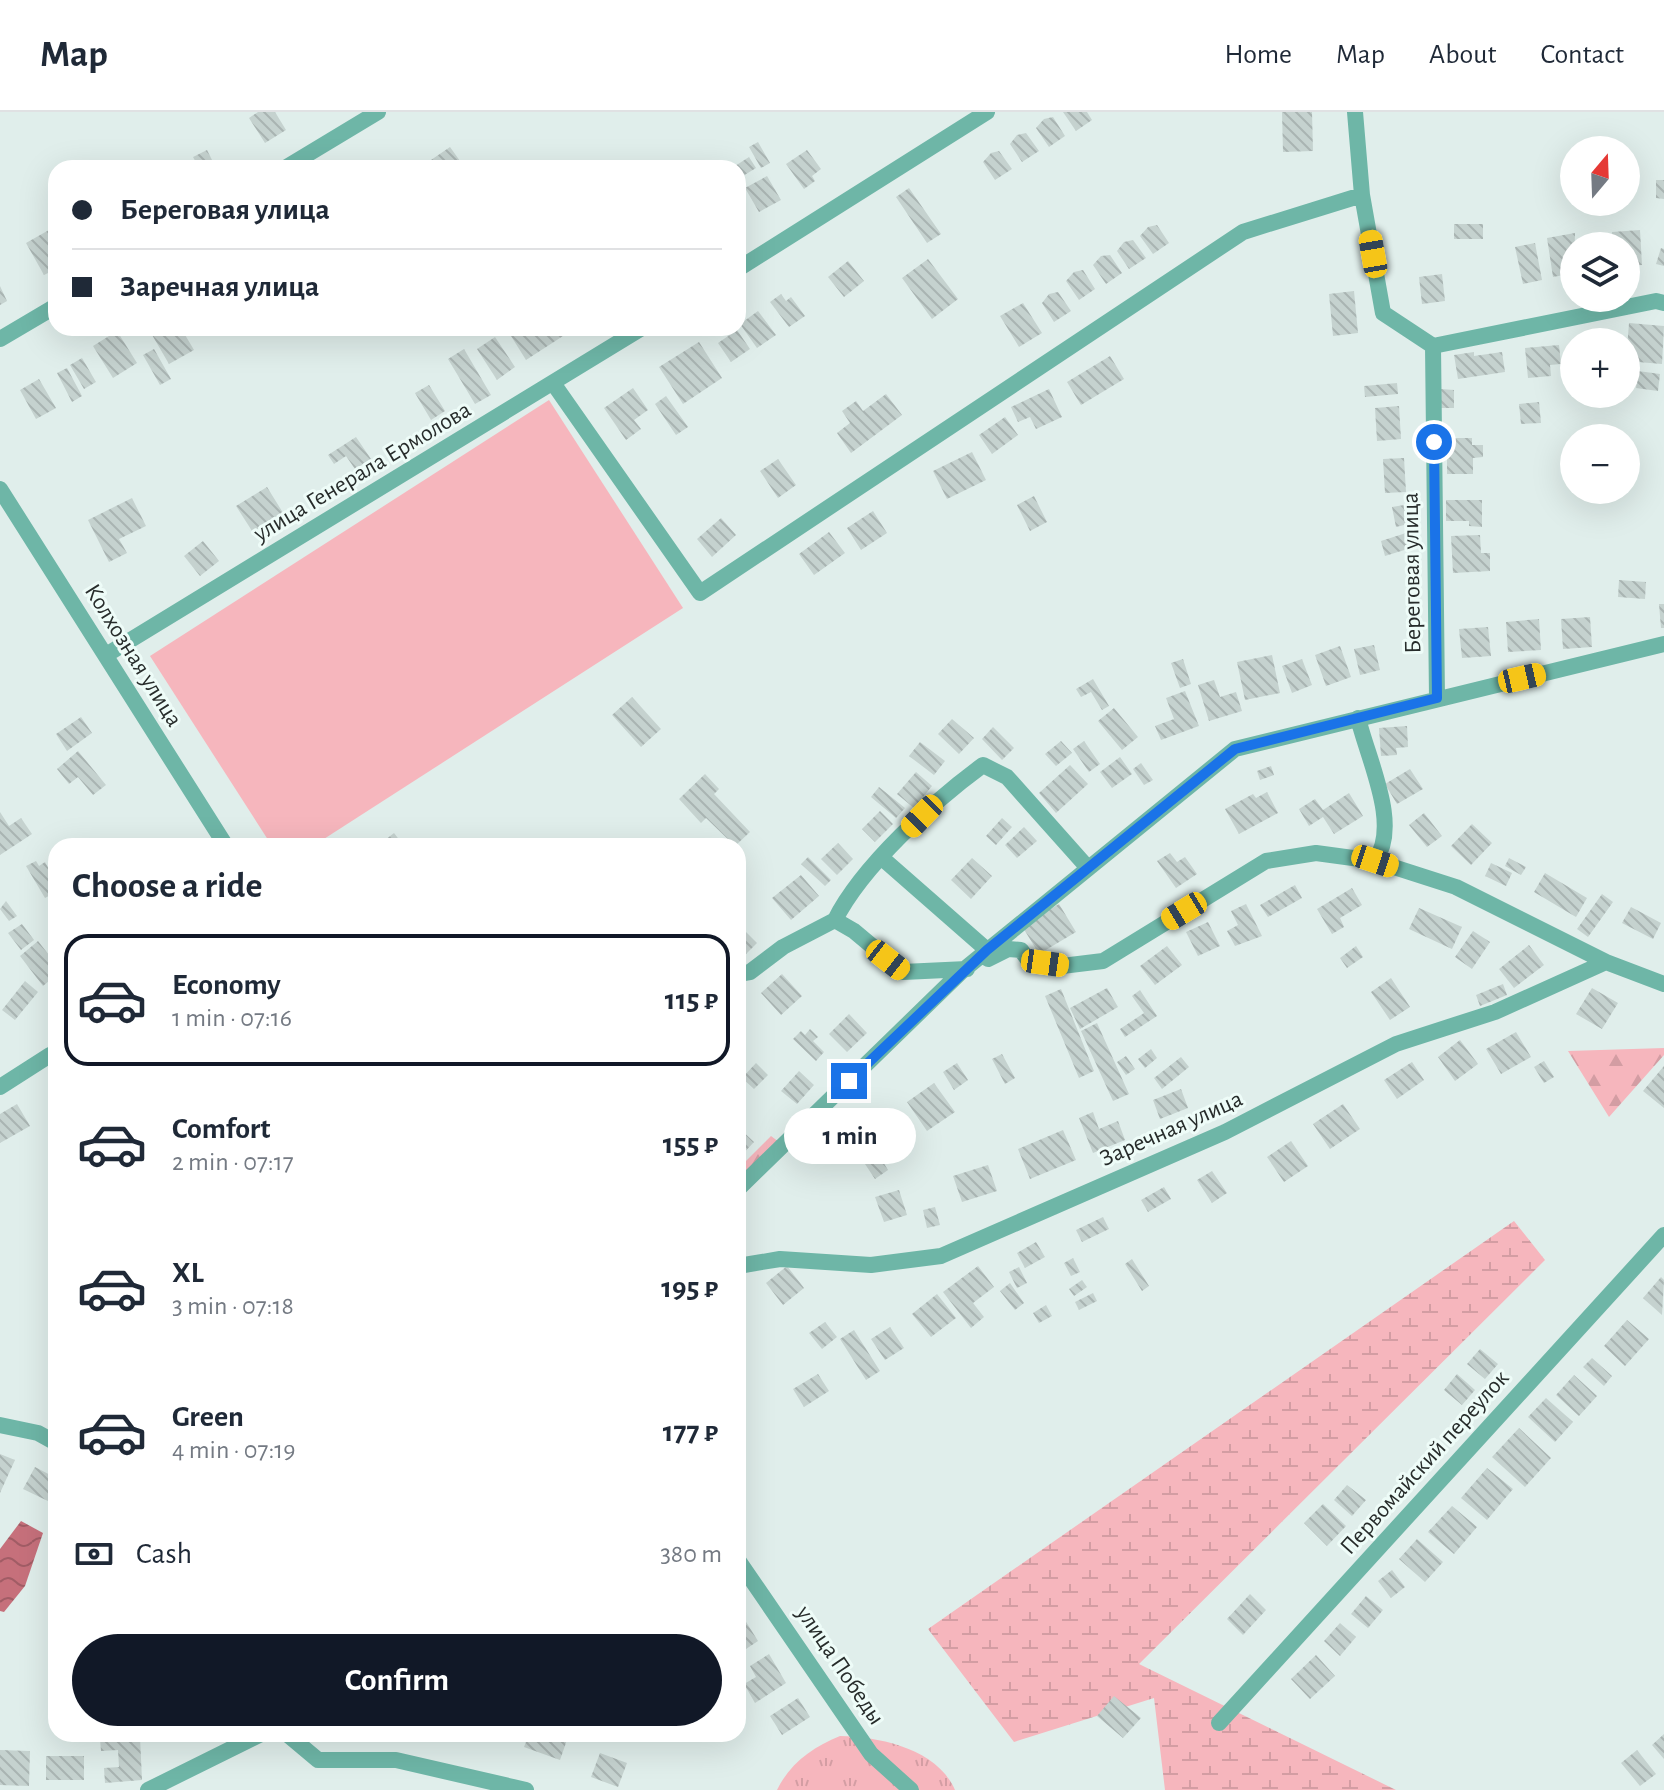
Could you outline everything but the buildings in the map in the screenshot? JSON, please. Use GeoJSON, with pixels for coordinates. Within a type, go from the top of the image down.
{"type":"FeatureCollection","features":[{"type":"Feature","properties":{"kind":"street"},"geometry":{"type":"LineString","coordinates":[[298,160],[378,112]]}},
{"type":"Feature","properties":{"kind":"street"},"geometry":{"type":"LineString","coordinates":[[746,264],[987,112]]}},
{"type":"Feature","properties":{"kind":"street"},"geometry":{"type":"LineString","coordinates":[[1355,112],[1362,195],[1383,313],[1433,346],[1656,301],[1664,303]]}},
{"type":"Feature","properties":{"kind":"street"},"geometry":{"type":"LineString","coordinates":[[553,383],[700,593],[1243,232],[1362,195]]}},
{"type":"Feature","properties":{"kind":"street"},"geometry":{"type":"LineString","coordinates":[[0,339],[48,311]]}},
{"type":"Feature","properties":{"kind":"street","name":"улица Генерала Ермолова"},"geometry":{"type":"LineString","coordinates":[[106,655],[629,336]]}},
{"type":"Feature","properties":{"kind":"street","name":"Береговая улица"},"geometry":{"type":"LineString","coordinates":[[1433,346],[1437,698]]}},
{"type":"Feature","properties":{"kind":"street","name":"Колхозная улица"},"geometry":{"type":"LineString","coordinates":[[0,489],[221,838]]}},
{"type":"Feature","properties":{"kind":"street"},"geometry":{"type":"LineString","coordinates":[[746,1181],[961,972],[1235,749],[1664,644]]}},
{"type":"Feature","properties":{"kind":"street"},"geometry":{"type":"LineString","coordinates":[[1358,718],[1387,821],[1384,847],[1375,861]]}},
{"type":"Feature","properties":{"kind":"street"},"geometry":{"type":"LineString","coordinates":[[746,973],[783,947],[835,920],[843,905],[882,858],[942,794],[983,765],[1007,777],[1088,868]]}},
{"type":"Feature","properties":{"kind":"street"},"geometry":{"type":"LineString","coordinates":[[835,920],[854,931],[903,972],[961,972],[1008,949],[1021,950],[1029,961],[1062,966],[1103,961],[1266,861],[1316,853],[1375,861],[1456,887],[1606,962],[1664,984]]}},
{"type":"Feature","properties":{"kind":"street"},"geometry":{"type":"LineString","coordinates":[[882,858],[987,950]]}},
{"type":"Feature","properties":{"kind":"street","name":"Заречная улица"},"geometry":{"type":"LineString","coordinates":[[746,1265],[780,1259],[871,1265],[941,1256],[1225,1132],[1396,1044],[1495,1012],[1606,962]]}},
{"type":"Feature","properties":{"kind":"street"},"geometry":{"type":"LineString","coordinates":[[0,1087],[48,1056]]}},
{"type":"Feature","properties":{"kind":"street","name":"Первомайский переулок"},"geometry":{"type":"LineString","coordinates":[[1219,1723],[1664,1235]]}},
{"type":"Feature","properties":{"kind":"street"},"geometry":{"type":"LineString","coordinates":[[0,1425],[38,1433],[48,1439]]}},
{"type":"Feature","properties":{"kind":"street","name":"улица Победы"},"geometry":{"type":"LineString","coordinates":[[746,1572],[871,1754],[911,1790]]}},
{"type":"Feature","properties":{"kind":"street"},"geometry":{"type":"LineString","coordinates":[[148,1790],[245,1742]]}},
{"type":"Feature","properties":{"kind":"street"},"geometry":{"type":"LineString","coordinates":[[297,1742],[318,1760],[396,1760],[526,1790]]}},
{"type":"Feature","properties":{"kind":"green space"},"geometry":{"type":"Polygon","coordinates":[[[549,400],[683,608],[325,838],[267,838],[150,656],[549,400]]]}},
{"type":"Feature","properties":{"kind":"green space"},"geometry":{"type":"Polygon","coordinates":[[[1664,1048],[1664,1055],[1609,1117],[1568,1051],[1664,1048]]]}},
{"type":"Feature","properties":{"kind":"green space"},"geometry":{"type":"Polygon","coordinates":[[[771,1136],[779,1142],[746,1174],[746,1161],[771,1136]]]}},
{"type":"Feature","properties":{"kind":"green space"},"geometry":{"type":"Polygon","coordinates":[[[1514,1221],[1545,1260],[1139,1664],[1396,1790],[1165,1790],[1154,1698],[1014,1742],[928,1629],[1514,1221]]]}},
{"type":"Feature","properties":{"kind":"green space"},"geometry":{"type":"Polygon","coordinates":[[[840,1736],[873,1739],[922,1755],[947,1776],[955,1790],[777,1790],[803,1757],[840,1736]]]}},
{"type":"Feature","properties":{"kind":"water"},"geometry":{"type":"Polygon","coordinates":[[[21,1521],[43,1533],[25,1586],[4,1612],[0,1611],[0,1549],[21,1521]]]}},
{"type":"Feature","properties":{"kind":"route"},"geometry":{"type":"LineString","coordinates":[[849,1081],[961,972],[1235,749],[1437,698],[1434,442]]}}]}
